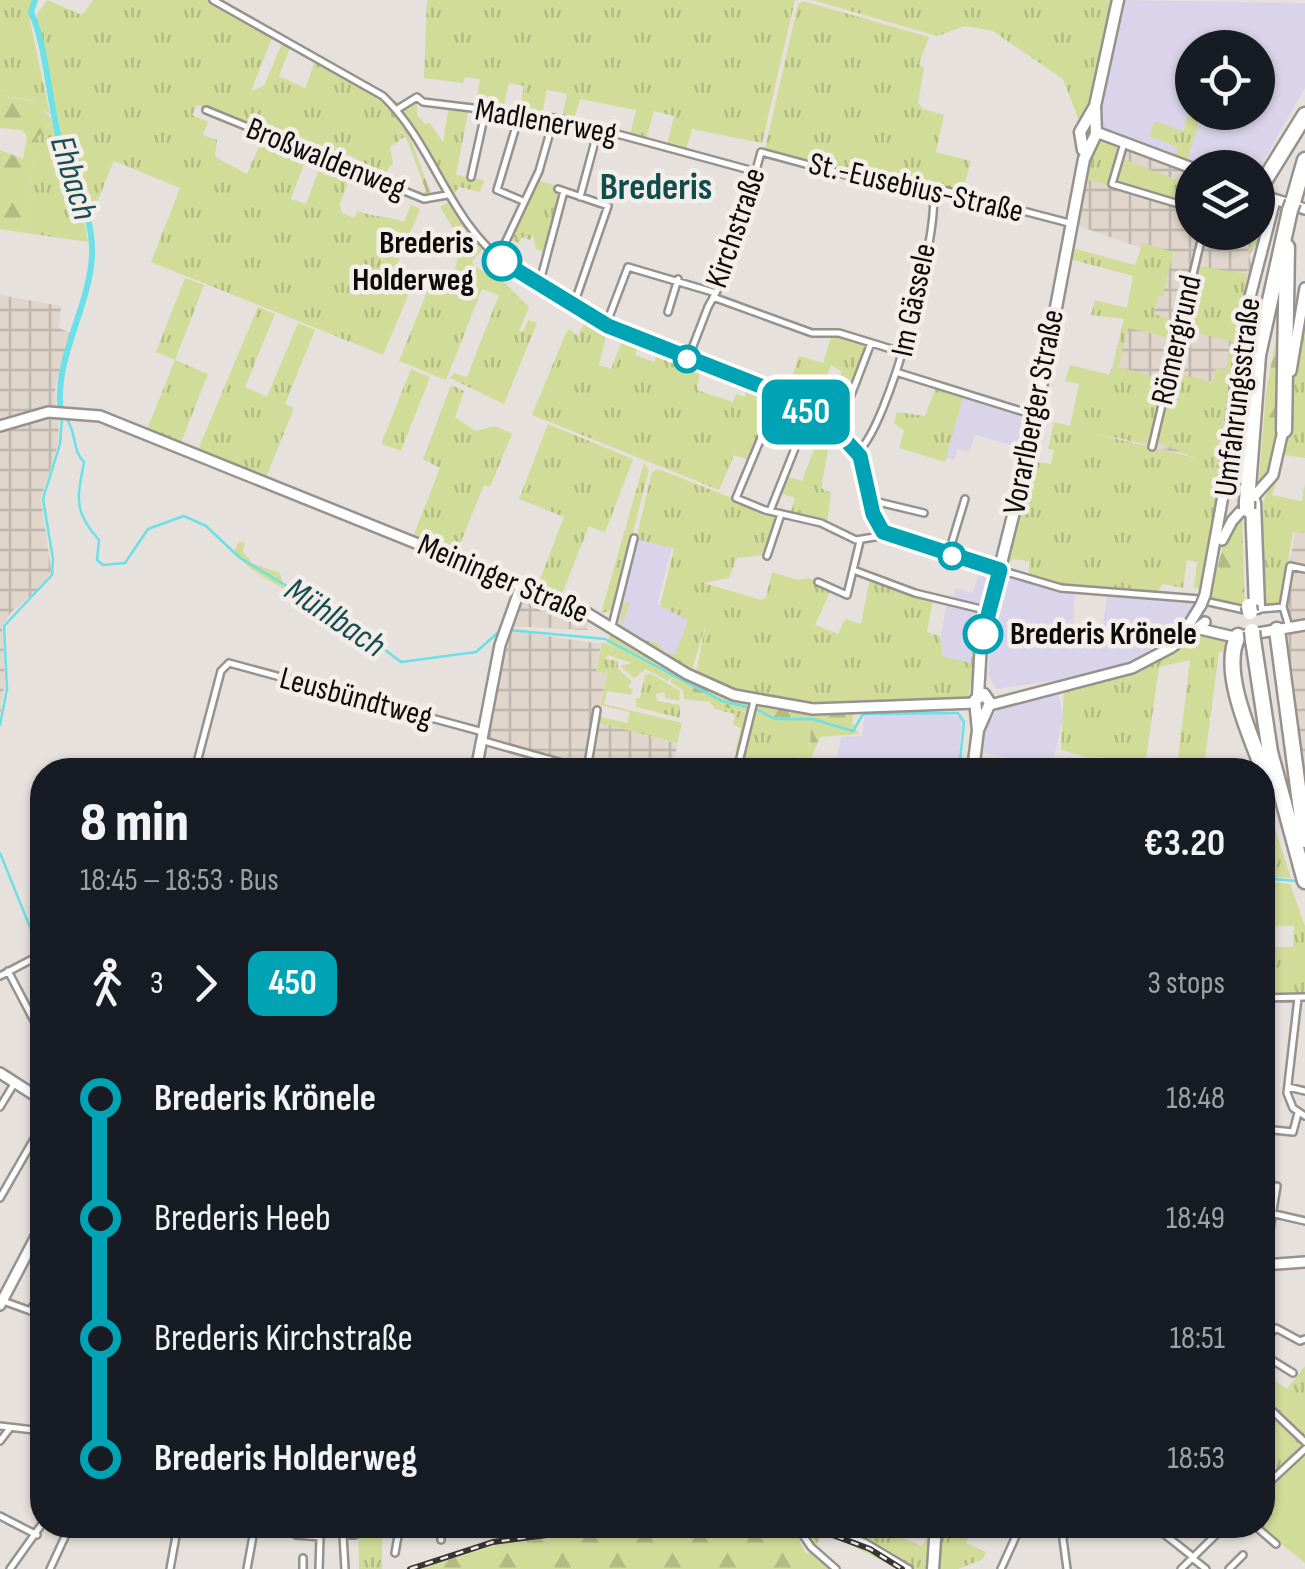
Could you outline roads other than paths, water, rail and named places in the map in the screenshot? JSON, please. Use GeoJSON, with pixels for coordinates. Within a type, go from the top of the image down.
{"type":"FeatureCollection","features":[{"type":"Feature","properties":{"kind":"highway"},"geometry":{"type":"LineString","coordinates":[[1275,165],[1305,115]]}},
{"type":"Feature","properties":{"kind":"highway"},"geometry":{"type":"LineString","coordinates":[[1297,207],[1305,160]]}},
{"type":"Feature","properties":{"kind":"highway"},"geometry":{"type":"LineString","coordinates":[[1228,472],[1251,344],[1305,184]]}},
{"type":"Feature","properties":{"kind":"highway"},"geometry":{"type":"LineString","coordinates":[[1284,430],[1286,241]]}},
{"type":"Feature","properties":{"kind":"highway"},"geometry":{"type":"LineString","coordinates":[[1262,758],[1240,701],[1245,637],[1253,609],[1250,502],[1258,356],[1286,241]]}},
{"type":"Feature","properties":{"kind":"highway"},"geometry":{"type":"LineString","coordinates":[[1283,629],[1305,840]]}},
{"type":"Feature","properties":{"kind":"highway"},"geometry":{"type":"LineString","coordinates":[[1245,637],[1278,752],[1305,880]]}},
{"type":"Feature","properties":{"kind":"highway"},"geometry":{"type":"LineString","coordinates":[[1275,791],[1302,860]]}},
{"type":"Feature","properties":{"kind":"main road","name":"Vorarlberger Straße"},"geometry":{"type":"LineString","coordinates":[[975,758],[981,701],[978,669],[988,612],[1036,416],[1118,0]]}},
{"type":"Feature","properties":{"kind":"main road"},"geometry":{"type":"LineString","coordinates":[[1091,134],[1175,162]]}},
{"type":"Feature","properties":{"kind":"main road"},"geometry":{"type":"LineString","coordinates":[[1275,200],[1297,207]]}},
{"type":"Feature","properties":{"kind":"main road","name":"Umfahrungsstraße"},"geometry":{"type":"LineString","coordinates":[[1205,600],[1228,472],[1245,316],[1262,250]]}},
{"type":"Feature","properties":{"kind":"main road","name":"Umfahrungsstraße"},"geometry":{"type":"LineString","coordinates":[[1205,600],[1224,533],[1274,475],[1305,288]]}},
{"type":"Feature","properties":{"kind":"main road","name":"Meininger Straße"},"geometry":{"type":"LineString","coordinates":[[0,426],[62,411],[124,425],[522,586],[612,626],[686,674],[754,700],[812,709],[945,704],[1014,696],[1124,670],[1165,651],[1197,625]]}},
{"type":"Feature","properties":{"kind":"main road"},"geometry":{"type":"LineString","coordinates":[[479,758],[506,628],[522,586]]}},
{"type":"Feature","properties":{"kind":"main road"},"geometry":{"type":"LineString","coordinates":[[1197,625],[1205,600]]}},
{"type":"Feature","properties":{"kind":"main road"},"geometry":{"type":"LineString","coordinates":[[1197,625],[1205,600]]}},
{"type":"Feature","properties":{"kind":"main road"},"geometry":{"type":"LineString","coordinates":[[1197,625],[1245,637],[1305,625]]}},
{"type":"Feature","properties":{"kind":"main road"},"geometry":{"type":"LineString","coordinates":[[978,730],[992,710],[1014,696]]}},
{"type":"Feature","properties":{"kind":"main road"},"geometry":{"type":"LineString","coordinates":[[0,1073],[30,1093]]}},
{"type":"Feature","properties":{"kind":"main road"},"geometry":{"type":"LineString","coordinates":[[1,1302],[30,1248]]}},
{"type":"Feature","properties":{"kind":"main road"},"geometry":{"type":"LineString","coordinates":[[1275,1265],[1305,1262]]}},
{"type":"Feature","properties":{"kind":"main road"},"geometry":{"type":"LineString","coordinates":[[933,1569],[935,1538]]}},
{"type":"Feature","properties":{"kind":"street"},"geometry":{"type":"LineString","coordinates":[[212,0],[364,84],[396,110],[464,222],[498,258],[606,325],[768,389],[844,436],[858,452],[874,519],[886,534],[1090,593],[1205,600],[1238,610],[1283,607]]}},
{"type":"Feature","properties":{"kind":"street","name":"Madlenerweg"},"geometry":{"type":"LineString","coordinates":[[396,110],[418,98],[554,118],[757,172]]}},
{"type":"Feature","properties":{"kind":"street"},"geometry":{"type":"LineString","coordinates":[[470,177],[486,109]]}},
{"type":"Feature","properties":{"kind":"street","name":"Broßwaldenweg"},"geometry":{"type":"LineString","coordinates":[[206,110],[424,199],[447,195]]}},
{"type":"Feature","properties":{"kind":"street"},"geometry":{"type":"LineString","coordinates":[[520,113],[498,192],[523,201]]}},
{"type":"Feature","properties":{"kind":"street"},"geometry":{"type":"LineString","coordinates":[[498,258],[539,171],[554,118]]}},
{"type":"Feature","properties":{"kind":"street"},"geometry":{"type":"LineString","coordinates":[[1124,143],[1112,184],[1175,203]]}},
{"type":"Feature","properties":{"kind":"street"},"geometry":{"type":"LineString","coordinates":[[580,197],[594,145]]}},
{"type":"Feature","properties":{"kind":"street","name":"Kirchstraße"},"geometry":{"type":"LineString","coordinates":[[688,359],[732,260],[762,152]]}},
{"type":"Feature","properties":{"kind":"street","name":"St.-Eusebius-Straße"},"geometry":{"type":"LineString","coordinates":[[762,152],[933,196],[943,190],[1071,224]]}},
{"type":"Feature","properties":{"kind":"street"},"geometry":{"type":"LineString","coordinates":[[539,286],[547,266],[546,244],[561,190],[608,205],[574,306]]}},
{"type":"Feature","properties":{"kind":"street","name":"Im Gässele"},"geometry":{"type":"LineString","coordinates":[[858,452],[874,435],[899,373],[933,196]]}},
{"type":"Feature","properties":{"kind":"street","name":"Römergrund"},"geometry":{"type":"LineString","coordinates":[[1152,447],[1198,250]]}},
{"type":"Feature","properties":{"kind":"street"},"geometry":{"type":"LineString","coordinates":[[606,325],[628,267],[678,278],[808,332],[839,333],[902,352]]}},
{"type":"Feature","properties":{"kind":"street"},"geometry":{"type":"LineString","coordinates":[[668,312],[678,278]]}},
{"type":"Feature","properties":{"kind":"street"},"geometry":{"type":"LineString","coordinates":[[848,404],[871,342]]}},
{"type":"Feature","properties":{"kind":"street"},"geometry":{"type":"LineString","coordinates":[[899,373],[1036,416]]}},
{"type":"Feature","properties":{"kind":"street"},"geometry":{"type":"LineString","coordinates":[[770,512],[808,414]]}},
{"type":"Feature","properties":{"kind":"street"},"geometry":{"type":"LineString","coordinates":[[797,442],[764,432],[736,498],[770,512],[822,523],[860,541],[886,534]]}},
{"type":"Feature","properties":{"kind":"street"},"geometry":{"type":"LineString","coordinates":[[948,555],[965,499]]}},
{"type":"Feature","properties":{"kind":"street"},"geometry":{"type":"LineString","coordinates":[[870,500],[924,513]]}},
{"type":"Feature","properties":{"kind":"street"},"geometry":{"type":"LineString","coordinates":[[767,556],[781,514]]}},
{"type":"Feature","properties":{"kind":"street"},"geometry":{"type":"LineString","coordinates":[[612,626],[634,538]]}},
{"type":"Feature","properties":{"kind":"street"},"geometry":{"type":"LineString","coordinates":[[818,582],[847,595],[856,571],[860,541]]}},
{"type":"Feature","properties":{"kind":"street"},"geometry":{"type":"LineString","coordinates":[[1283,629],[1290,566],[1305,569]]}},
{"type":"Feature","properties":{"kind":"street"},"geometry":{"type":"LineString","coordinates":[[856,571],[915,594],[988,612]]}},
{"type":"Feature","properties":{"kind":"street","name":"Leusbündtweg"},"geometry":{"type":"LineString","coordinates":[[199,758],[226,664],[550,758]]}},
{"type":"Feature","properties":{"kind":"street"},"geometry":{"type":"LineString","coordinates":[[739,758],[754,700]]}},
{"type":"Feature","properties":{"kind":"street"},"geometry":{"type":"LineString","coordinates":[[589,758],[597,710]]}},
{"type":"Feature","properties":{"kind":"street"},"geometry":{"type":"LineString","coordinates":[[0,976],[30,960]]}},
{"type":"Feature","properties":{"kind":"street"},"geometry":{"type":"LineString","coordinates":[[8,972],[30,1013]]}},
{"type":"Feature","properties":{"kind":"street"},"geometry":{"type":"LineString","coordinates":[[1275,998],[1301,997],[1288,1098],[1302,1114],[1293,1132],[1275,1130]]}},
{"type":"Feature","properties":{"kind":"street"},"geometry":{"type":"LineString","coordinates":[[0,1106],[14,1084]]}},
{"type":"Feature","properties":{"kind":"street"},"geometry":{"type":"LineString","coordinates":[[1288,1087],[1305,1091]]}},
{"type":"Feature","properties":{"kind":"street"},"geometry":{"type":"LineString","coordinates":[[0,1198],[30,1147]]}},
{"type":"Feature","properties":{"kind":"street"},"geometry":{"type":"LineString","coordinates":[[1275,1195],[1277,1186]]}},
{"type":"Feature","properties":{"kind":"street"},"geometry":{"type":"LineString","coordinates":[[1275,1214],[1305,1222]]}},
{"type":"Feature","properties":{"kind":"street"},"geometry":{"type":"LineString","coordinates":[[1,1302],[30,1311]]}},
{"type":"Feature","properties":{"kind":"street"},"geometry":{"type":"LineString","coordinates":[[1275,1329],[1300,1341],[1305,1338]]}},
{"type":"Feature","properties":{"kind":"street"},"geometry":{"type":"LineString","coordinates":[[1275,1362],[1293,1374]]}},
{"type":"Feature","properties":{"kind":"street"},"geometry":{"type":"LineString","coordinates":[[1275,1415],[1305,1446],[1275,1477]]}},
{"type":"Feature","properties":{"kind":"street"},"geometry":{"type":"LineString","coordinates":[[0,1426],[30,1430]]}},
{"type":"Feature","properties":{"kind":"street"},"geometry":{"type":"LineString","coordinates":[[0,1440],[10,1428]]}},
{"type":"Feature","properties":{"kind":"street"},"geometry":{"type":"LineString","coordinates":[[0,1516],[30,1531]]}},
{"type":"Feature","properties":{"kind":"street"},"geometry":{"type":"LineString","coordinates":[[10,1569],[35,1538]]}},
{"type":"Feature","properties":{"kind":"street"},"geometry":{"type":"LineString","coordinates":[[50,1569],[64,1538]]}},
{"type":"Feature","properties":{"kind":"street"},"geometry":{"type":"LineString","coordinates":[[170,1569],[177,1546],[173,1538]]}},
{"type":"Feature","properties":{"kind":"street"},"geometry":{"type":"LineString","coordinates":[[246,1569],[252,1538]]}},
{"type":"Feature","properties":{"kind":"street"},"geometry":{"type":"LineString","coordinates":[[319,1569],[320,1538]]}},
{"type":"Feature","properties":{"kind":"street"},"geometry":{"type":"LineString","coordinates":[[343,1538],[345,1569]]}},
{"type":"Feature","properties":{"kind":"street"},"geometry":{"type":"LineString","coordinates":[[396,1552],[398,1538]]}},
{"type":"Feature","properties":{"kind":"street"},"geometry":{"type":"LineString","coordinates":[[804,1538],[836,1569]]}},
{"type":"Feature","properties":{"kind":"street"},"geometry":{"type":"LineString","coordinates":[[853,1538],[909,1569]]}},
{"type":"Feature","properties":{"kind":"street"},"geometry":{"type":"LineString","coordinates":[[1002,1569],[1015,1538]]}},
{"type":"Feature","properties":{"kind":"street"},"geometry":{"type":"LineString","coordinates":[[1063,1538],[1067,1569]]}},
{"type":"Feature","properties":{"kind":"street"},"geometry":{"type":"LineString","coordinates":[[1169,1538],[1206,1569]]}},
{"type":"Feature","properties":{"kind":"street"},"geometry":{"type":"LineString","coordinates":[[1180,1569],[1213,1538]]}},
{"type":"Feature","properties":{"kind":"street"},"geometry":{"type":"LineString","coordinates":[[1269,1538],[1276,1544]]}},
{"type":"Feature","properties":{"kind":"street"},"geometry":{"type":"LineString","coordinates":[[1229,1569],[1243,1555]]}},
{"type":"Feature","properties":{"kind":"street"},"geometry":{"type":"LineString","coordinates":[[303,1558],[303,1569]]}},
{"type":"Feature","properties":{"kind":"waterway","name":"Ehbach"},"geometry":{"type":"LineString","coordinates":[[35,0],[31,12],[59,138],[92,240],[85,295],[62,374],[61,413]]}},
{"type":"Feature","properties":{"kind":"waterway"},"geometry":{"type":"LineString","coordinates":[[0,725],[7,689],[4,626],[52,575],[43,499],[60,444],[62,417]]}},
{"type":"Feature","properties":{"kind":"waterway","name":"Mühlbach"},"geometry":{"type":"LineString","coordinates":[[66,418],[84,462],[79,494],[81,511],[99,540],[97,560],[103,565],[125,563],[148,529],[184,516],[206,526],[240,558],[355,627],[401,662],[476,652],[502,629]]}},
{"type":"Feature","properties":{"kind":"waterway","name":"Mühlbach"},"geometry":{"type":"LineString","coordinates":[[510,630],[605,639],[722,701],[747,707]]}},
{"type":"Feature","properties":{"kind":"waterway","name":"Mühlbach"},"geometry":{"type":"LineString","coordinates":[[756,709],[775,719],[812,719],[853,731],[863,714],[958,713],[964,722],[960,758]]}},
{"type":"Feature","properties":{"kind":"waterway"},"geometry":{"type":"LineString","coordinates":[[0,853],[30,927]]}},
{"type":"Feature","properties":{"kind":"waterway","name":"Mühlbach"},"geometry":{"type":"LineString","coordinates":[[1275,879],[1296,881]]}},
{"type":"Feature","properties":{"kind":"railway"},"geometry":{"type":"LineString","coordinates":[[410,1569],[493,1542],[524,1538]]}},
{"type":"Feature","properties":{"kind":"railway"},"geometry":{"type":"LineString","coordinates":[[841,1538],[870,1549],[902,1569]]}},
{"type":"Feature","properties":{"kind":"place","name":"Brederis Holderweg"},"geometry":{"type":"Point","coordinates":[502,261]}},
{"type":"Feature","properties":{"kind":"place","name":"Brederis Krönele"},"geometry":{"type":"Point","coordinates":[983,634]}},
{"type":"Feature","properties":{"kind":"district","name":"Brederis"},"geometry":{"type":"Point","coordinates":[656,187]}}]}
